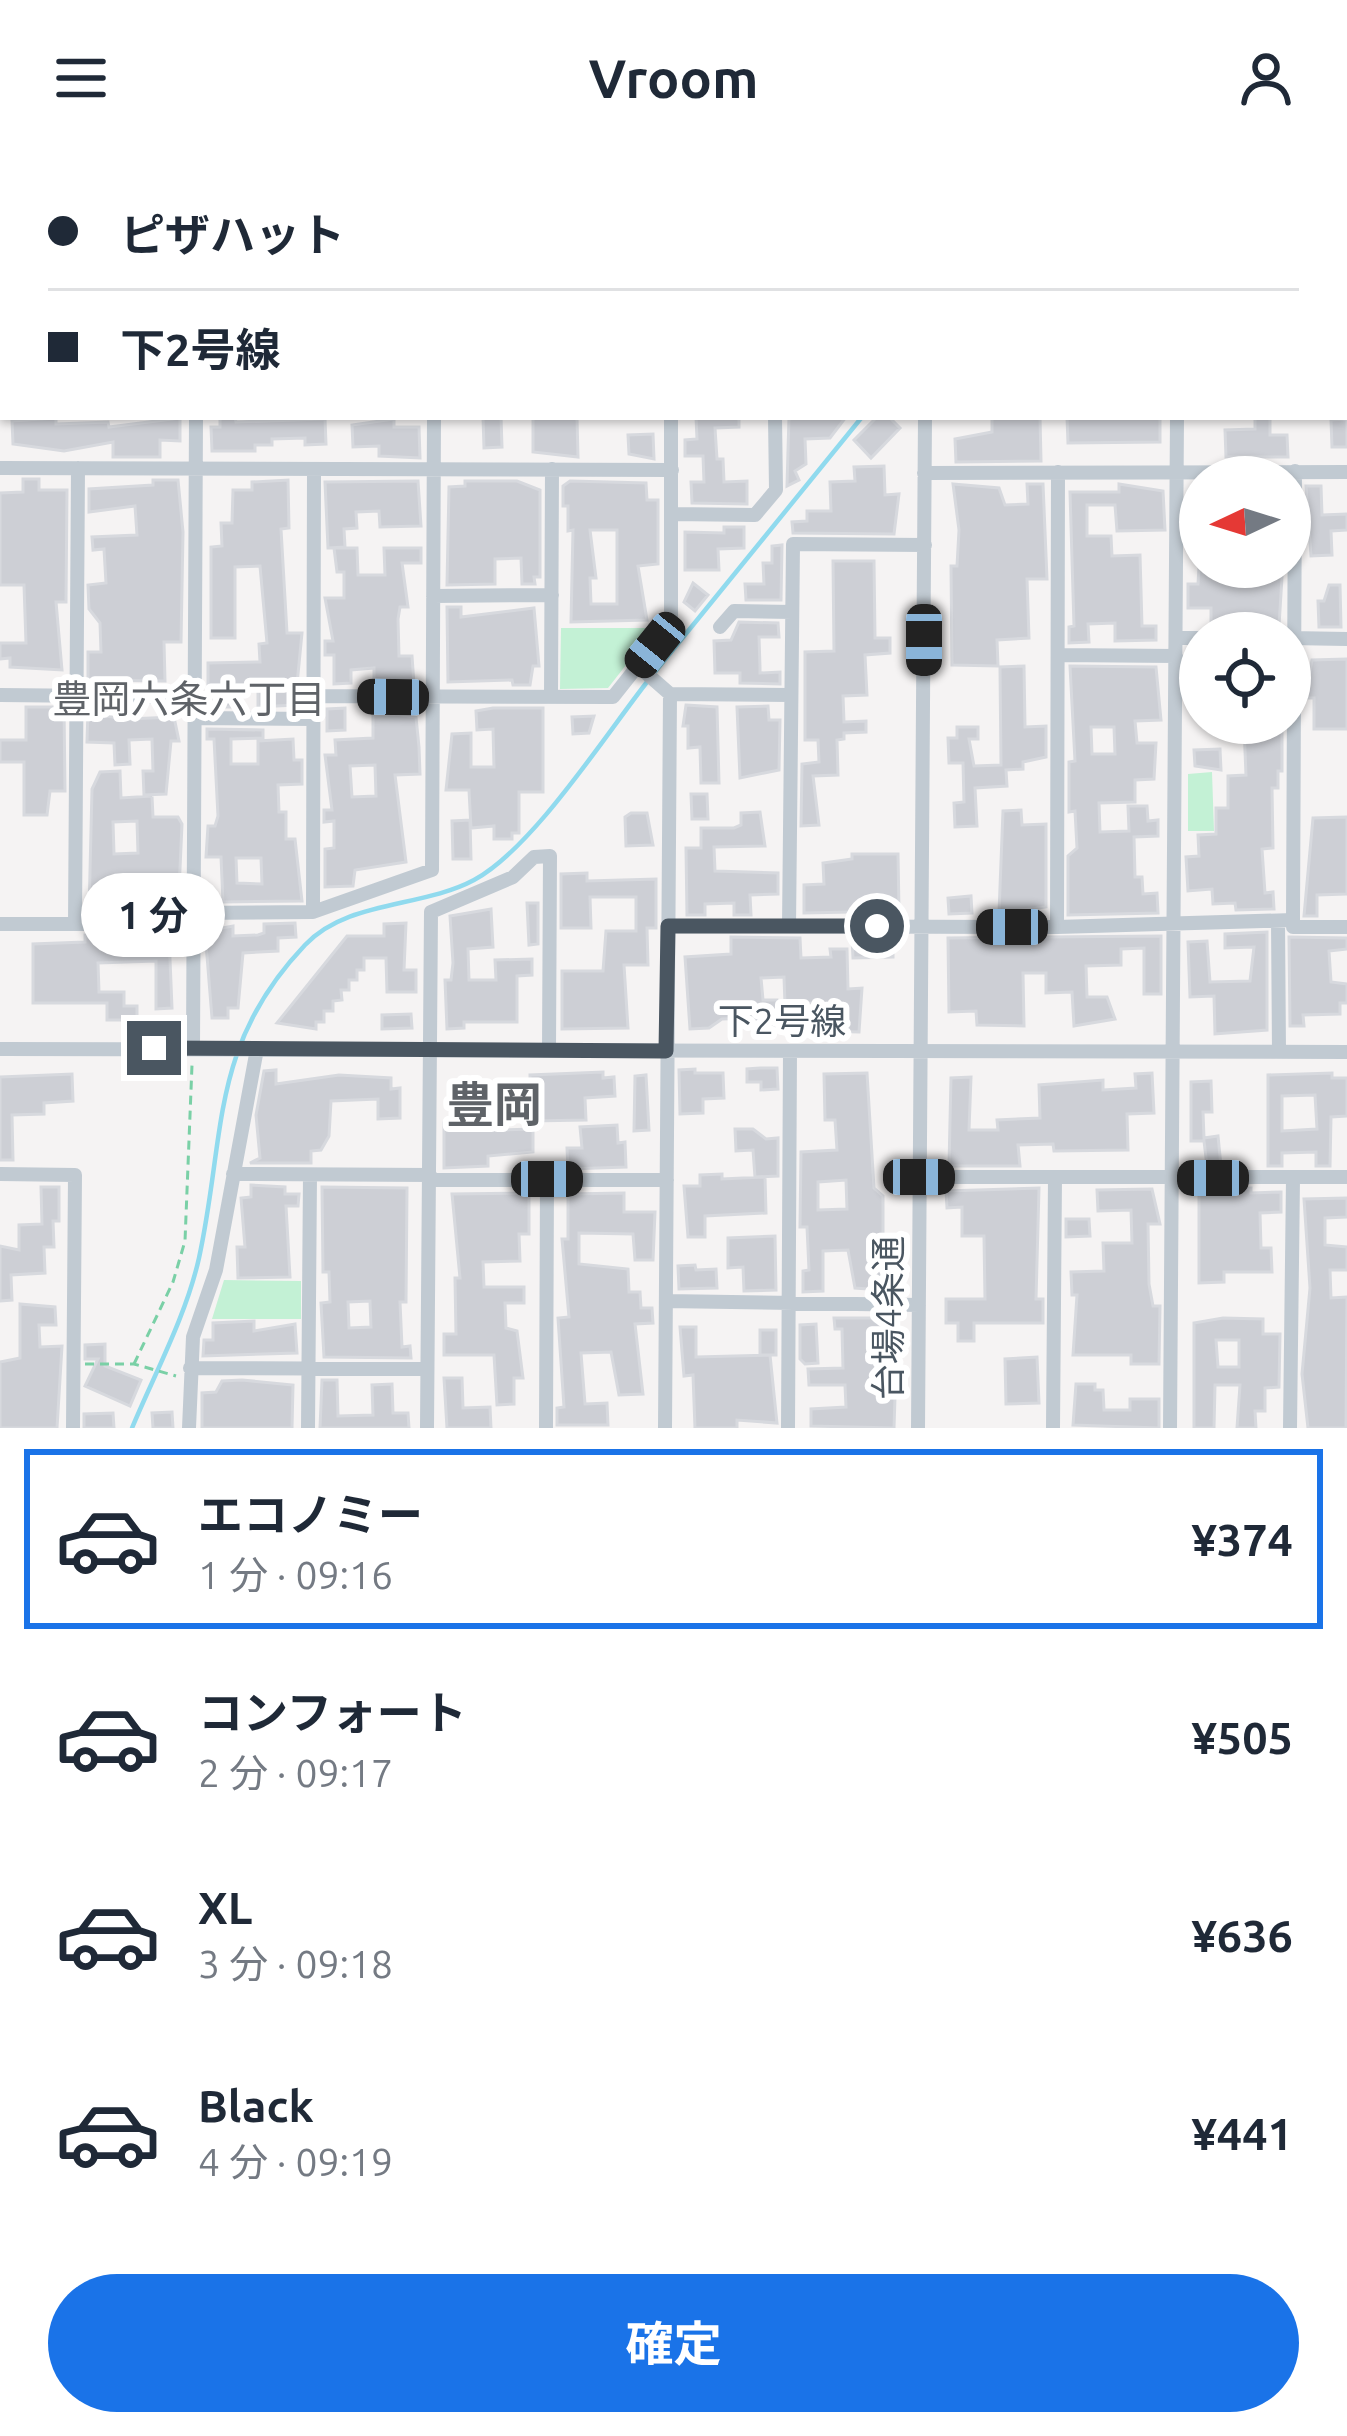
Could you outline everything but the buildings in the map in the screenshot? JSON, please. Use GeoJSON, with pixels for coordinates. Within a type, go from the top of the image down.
{"type":"FeatureCollection","features":[{"type":"Feature","properties":{"kind":"street"},"geometry":{"type":"LineString","coordinates":[[193,1048],[196,420]]}},
{"type":"Feature","properties":{"kind":"street"},"geometry":{"type":"LineString","coordinates":[[0,924],[313,912],[432,870],[434,420]]}},
{"type":"Feature","properties":{"kind":"street"},"geometry":{"type":"LineString","coordinates":[[313,695],[613,697],[642,669],[671,624],[671,420]]}},
{"type":"Feature","properties":{"kind":"street"},"geometry":{"type":"LineString","coordinates":[[672,514],[755,514],[776,490],[775,420]]}},
{"type":"Feature","properties":{"kind":"street","name":"台場4条通"},"geometry":{"type":"LineString","coordinates":[[918,1428],[925,420]]}},
{"type":"Feature","properties":{"kind":"street"},"geometry":{"type":"LineString","coordinates":[[1170,1428],[1177,420]]}},
{"type":"Feature","properties":{"kind":"street"},"geometry":{"type":"LineString","coordinates":[[0,468],[671,470]]}},
{"type":"Feature","properties":{"kind":"street"},"geometry":{"type":"LineString","coordinates":[[75,924],[78,468]]}},
{"type":"Feature","properties":{"kind":"street"},"geometry":{"type":"LineString","coordinates":[[313,912],[314,469]]}},
{"type":"Feature","properties":{"kind":"street"},"geometry":{"type":"LineString","coordinates":[[551,470],[551,697]]}},
{"type":"Feature","properties":{"kind":"street"},"geometry":{"type":"LineString","coordinates":[[924,472],[1176,471]]}},
{"type":"Feature","properties":{"kind":"street"},"geometry":{"type":"LineString","coordinates":[[1311,471],[1347,472]]}},
{"type":"Feature","properties":{"kind":"street"},"geometry":{"type":"LineString","coordinates":[[1057,927],[1058,472]]}},
{"type":"Feature","properties":{"kind":"street"},"geometry":{"type":"LineString","coordinates":[[789,926],[793,544],[925,545]]}},
{"type":"Feature","properties":{"kind":"street"},"geometry":{"type":"LineString","coordinates":[[433,596],[552,595]]}},
{"type":"Feature","properties":{"kind":"street"},"geometry":{"type":"LineString","coordinates":[[720,627],[734,611],[792,612]]}},
{"type":"Feature","properties":{"kind":"street"},"geometry":{"type":"LineString","coordinates":[[1311,638],[1347,639]]}},
{"type":"Feature","properties":{"kind":"street"},"geometry":{"type":"LineString","coordinates":[[1058,655],[1176,656]]}},
{"type":"Feature","properties":{"kind":"street"},"geometry":{"type":"LineString","coordinates":[[642,669],[666,691],[790,694]]}},
{"type":"Feature","properties":{"kind":"street"},"geometry":{"type":"LineString","coordinates":[[665,1428],[666,691]]}},
{"type":"Feature","properties":{"kind":"street"},"geometry":{"type":"LineString","coordinates":[[0,695],[194,697]]}},
{"type":"Feature","properties":{"kind":"street"},"geometry":{"type":"LineString","coordinates":[[194,718],[312,719]]}},
{"type":"Feature","properties":{"kind":"street"},"geometry":{"type":"LineString","coordinates":[[1279,1052],[1290,744]]}},
{"type":"Feature","properties":{"kind":"street"},"geometry":{"type":"LineString","coordinates":[[428,1428],[430,912],[513,877],[534,857],[550,856],[549,1050]]}},
{"type":"Feature","properties":{"kind":"street"},"geometry":{"type":"LineString","coordinates":[[668,926],[1057,927],[1286,921],[1292,927],[1347,927]]}},
{"type":"Feature","properties":{"kind":"street","name":"下2号線"},"geometry":{"type":"LineString","coordinates":[[0,1049],[1347,1052]]}},
{"type":"Feature","properties":{"kind":"street"},"geometry":{"type":"LineString","coordinates":[[189,1428],[190,1368],[233,1174],[252,1049]]}},
{"type":"Feature","properties":{"kind":"street"},"geometry":{"type":"LineString","coordinates":[[788,1428],[790,1052]]}},
{"type":"Feature","properties":{"kind":"street"},"geometry":{"type":"LineString","coordinates":[[0,1174],[74,1175],[73,1428]]}},
{"type":"Feature","properties":{"kind":"street"},"geometry":{"type":"LineString","coordinates":[[233,1174],[667,1180]]}},
{"type":"Feature","properties":{"kind":"street"},"geometry":{"type":"LineString","coordinates":[[308,1428],[310,1175]]}},
{"type":"Feature","properties":{"kind":"street"},"geometry":{"type":"LineString","coordinates":[[919,1177],[1347,1177]]}},
{"type":"Feature","properties":{"kind":"street"},"geometry":{"type":"LineString","coordinates":[[1053,1428],[1055,1177]]}},
{"type":"Feature","properties":{"kind":"street"},"geometry":{"type":"LineString","coordinates":[[1290,1428],[1293,1178]]}},
{"type":"Feature","properties":{"kind":"street"},"geometry":{"type":"LineString","coordinates":[[546,1428],[547,1179]]}},
{"type":"Feature","properties":{"kind":"street"},"geometry":{"type":"LineString","coordinates":[[666,1301],[919,1305]]}},
{"type":"Feature","properties":{"kind":"street"},"geometry":{"type":"LineString","coordinates":[[190,1368],[428,1369]]}},
{"type":"Feature","properties":{"kind":"path"},"geometry":{"type":"LineString","coordinates":[[134,1364],[173,1282],[184,1241],[193,1048]]}},
{"type":"Feature","properties":{"kind":"path"},"geometry":{"type":"LineString","coordinates":[[72,1364],[134,1364],[164,1374]]}},
{"type":"Feature","properties":{"kind":"green space"},"geometry":{"type":"Polygon","coordinates":[[[561,628],[655,628],[608,688],[560,689],[561,628]]]}},
{"type":"Feature","properties":{"kind":"green space"},"geometry":{"type":"Polygon","coordinates":[[[1212,772],[1214,831],[1188,831],[1188,774],[1212,772]]]}},
{"type":"Feature","properties":{"kind":"green space"},"geometry":{"type":"Polygon","coordinates":[[[224,1280],[301,1281],[301,1319],[212,1319],[224,1280]]]}},
{"type":"Feature","properties":{"kind":"waterway"},"geometry":{"type":"LineString","coordinates":[[654,673],[860,420]]}},
{"type":"Feature","properties":{"kind":"waterway"},"geometry":{"type":"LineString","coordinates":[[132,1428],[193,1280],[236,1056],[274,982],[322,930],[363,912],[454,889],[496,865],[543,818],[647,682]]}},
{"type":"Feature","properties":{"kind":"district","name":"豊岡六条六丁目"},"geometry":{"type":"Point","coordinates":[189,699]}},
{"type":"Feature","properties":{"kind":"district","name":"豊岡"},"geometry":{"type":"Point","coordinates":[494,1105]}},
{"type":"Feature","properties":{"kind":"route"},"geometry":{"type":"LineString","coordinates":[[154,1048],[666,1051],[668,926],[877,926]]}}]}
